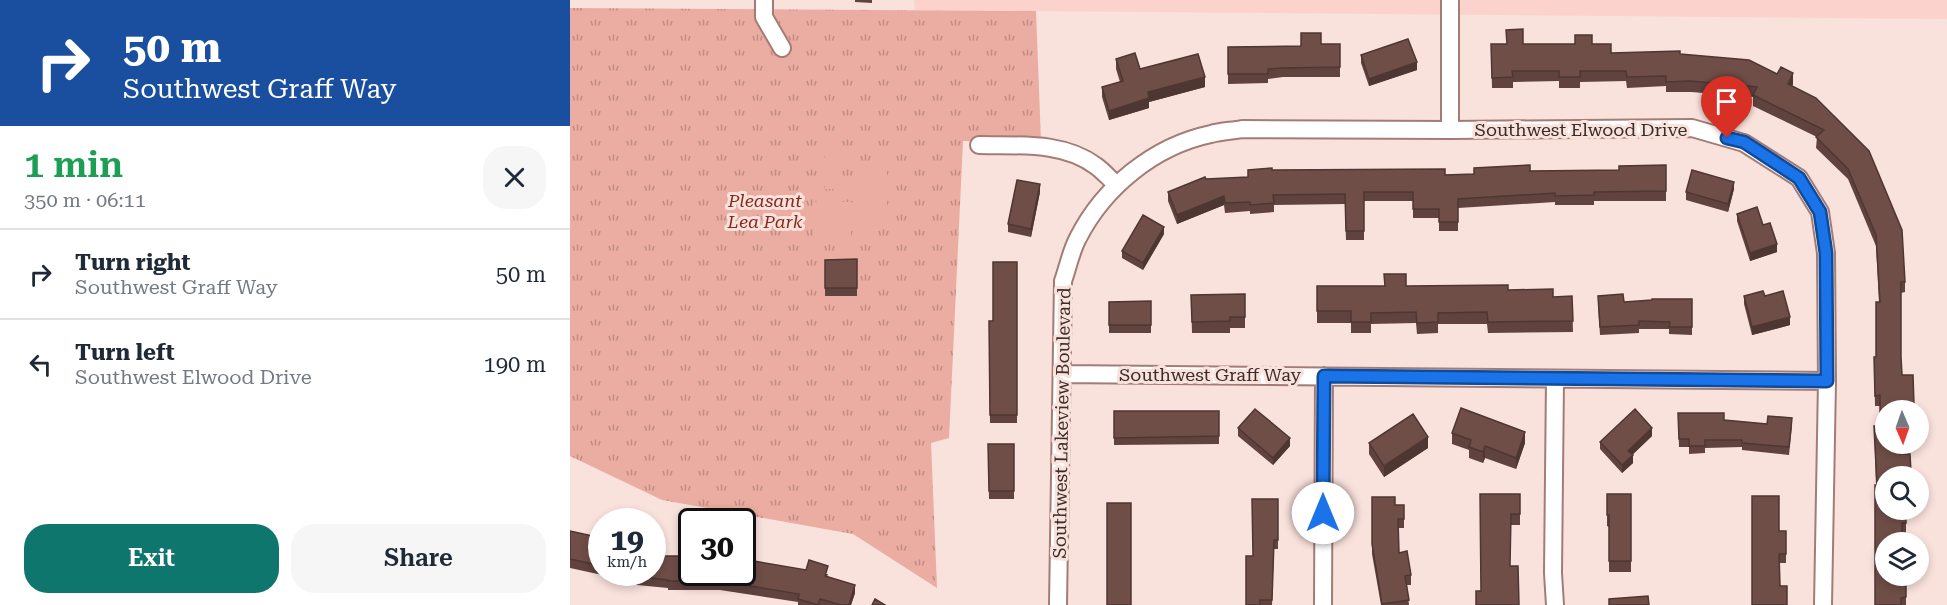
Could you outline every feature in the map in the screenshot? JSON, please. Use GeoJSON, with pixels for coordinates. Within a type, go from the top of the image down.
{"type":"FeatureCollection","features":[{"type":"Feature","properties":{"kind":"street"},"geometry":{"type":"LineString","coordinates":[[764,0],[764,17],[782,48]]}},
{"type":"Feature","properties":{"kind":"street"},"geometry":{"type":"LineString","coordinates":[[1450,0],[1450,130]]}},
{"type":"Feature","properties":{"kind":"street","name":"Southwest Elwood Drive"},"geometry":{"type":"LineString","coordinates":[[1117,185],[1150,158],[1181,144],[1210,134],[1242,129],[1692,128],[1744,142],[1799,178],[1820,212],[1826,253],[1827,381],[1823,605]]}},
{"type":"Feature","properties":{"kind":"street"},"geometry":{"type":"LineString","coordinates":[[979,145],[1047,147],[1071,154],[1095,165],[1117,185]]}},
{"type":"Feature","properties":{"kind":"street","name":"Southwest Lakeview Boulevard"},"geometry":{"type":"LineString","coordinates":[[1058,605],[1063,281],[1077,239],[1096,208],[1117,185]]}},
{"type":"Feature","properties":{"kind":"street","name":"Southwest Graff Way"},"geometry":{"type":"LineString","coordinates":[[1062,375],[1827,381]]}},
{"type":"Feature","properties":{"kind":"street"},"geometry":{"type":"LineString","coordinates":[[1323,605],[1324,376]]}},
{"type":"Feature","properties":{"kind":"street"},"geometry":{"type":"LineString","coordinates":[[1555,379],[1553,573],[1556,605]]}},
{"type":"Feature","properties":{"kind":"shaded area"},"geometry":{"type":"Polygon","coordinates":[[[914,0],[1947,0],[1947,19],[915,10],[914,0]]]}},
{"type":"Feature","properties":{"kind":"green space","name":"Pleasant Lea Park"},"geometry":{"type":"Polygon","coordinates":[[[570,8],[1036,11],[1041,142],[963,141],[949,438],[931,443],[937,588],[853,534],[756,517],[756,508],[707,508],[662,500],[570,456],[570,8]]]}},
{"type":"Feature","properties":{"kind":"green space"},"geometry":{"type":"Polygon","coordinates":[[[825,154],[841,154],[841,189],[825,189],[825,154]]]}},
{"type":"Feature","properties":{"kind":"green space"},"geometry":{"type":"Polygon","coordinates":[[[858,163],[887,163],[887,225],[858,225],[858,163]]]}},
{"type":"Feature","properties":{"kind":"green space"},"geometry":{"type":"Polygon","coordinates":[[[813,202],[852,202],[851,237],[813,237],[813,202]]]}},
{"type":"Feature","properties":{"kind":"building"},"geometry":{"type":"Polygon","coordinates":[[[1523,29],[1523,44],[1575,44],[1575,35],[1592,35],[1592,44],[1611,44],[1611,53],[1680,51],[1680,54],[1749,60],[1777,74],[1781,67],[1793,73],[1788,84],[1816,98],[1869,151],[1902,230],[1905,282],[1901,282],[1902,375],[1913,375],[1914,400],[1880,400],[1880,395],[1875,396],[1876,302],[1880,302],[1876,235],[1848,169],[1816,137],[1824,130],[1753,95],[1757,87],[1691,81],[1666,82],[1666,76],[1627,77],[1626,71],[1580,71],[1580,77],[1559,77],[1559,71],[1512,71],[1513,77],[1492,78],[1491,44],[1507,44],[1506,30],[1523,29]]]}},
{"type":"Feature","properties":{"kind":"building"},"geometry":{"type":"Polygon","coordinates":[[[1301,33],[1321,33],[1321,44],[1340,44],[1340,67],[1283,68],[1268,69],[1268,74],[1228,74],[1228,47],[1301,46],[1301,33]]]}},
{"type":"Feature","properties":{"kind":"building"},"geometry":{"type":"Polygon","coordinates":[[[1408,39],[1417,62],[1369,79],[1361,55],[1408,39]]]}},
{"type":"Feature","properties":{"kind":"building"},"geometry":{"type":"Polygon","coordinates":[[[1135,53],[1140,69],[1198,54],[1205,77],[1148,92],[1149,98],[1109,111],[1102,87],[1123,81],[1116,59],[1135,53]]]}},
{"type":"Feature","properties":{"kind":"building"},"geometry":{"type":"Polygon","coordinates":[[[1530,165],[1530,171],[1619,170],[1619,166],[1666,165],[1666,191],[1594,192],[1594,195],[1555,196],[1555,193],[1458,199],[1458,222],[1439,222],[1439,209],[1413,209],[1413,192],[1364,192],[1364,231],[1346,231],[1345,194],[1273,195],[1274,203],[1250,205],[1250,202],[1225,203],[1224,196],[1177,215],[1168,192],[1205,177],[1206,179],[1248,177],[1248,170],[1272,168],[1272,170],[1445,169],[1445,175],[1474,174],[1474,168],[1530,165]]]}},
{"type":"Feature","properties":{"kind":"building"},"geometry":{"type":"Polygon","coordinates":[[[1692,170],[1734,182],[1728,204],[1686,192],[1692,170]]]}},
{"type":"Feature","properties":{"kind":"building"},"geometry":{"type":"Polygon","coordinates":[[[1017,180],[1040,184],[1031,229],[1008,224],[1017,180]]]}},
{"type":"Feature","properties":{"kind":"building"},"geometry":{"type":"Polygon","coordinates":[[[1757,207],[1763,225],[1770,223],[1777,244],[1750,253],[1737,214],[1757,207]]]}},
{"type":"Feature","properties":{"kind":"building"},"geometry":{"type":"Polygon","coordinates":[[[1143,215],[1164,227],[1143,263],[1122,251],[1143,215]]]}},
{"type":"Feature","properties":{"kind":"building"},"geometry":{"type":"Polygon","coordinates":[[[857,259],[857,288],[825,288],[825,260],[857,259]]]}},
{"type":"Feature","properties":{"kind":"building"},"geometry":{"type":"Polygon","coordinates":[[[993,262],[1017,262],[1017,415],[990,415],[989,321],[993,321],[993,262]]]}},
{"type":"Feature","properties":{"kind":"building"},"geometry":{"type":"Polygon","coordinates":[[[1384,274],[1406,274],[1406,286],[1508,285],[1508,290],[1553,289],[1553,297],[1572,296],[1573,321],[1488,322],[1487,312],[1438,313],[1438,322],[1417,323],[1416,312],[1371,313],[1371,322],[1351,322],[1351,311],[1317,311],[1317,286],[1385,286],[1384,274]]]}},
{"type":"Feature","properties":{"kind":"building"},"geometry":{"type":"Polygon","coordinates":[[[1763,291],[1765,296],[1783,291],[1790,317],[1752,327],[1744,296],[1763,291]]]}},
{"type":"Feature","properties":{"kind":"building"},"geometry":{"type":"Polygon","coordinates":[[[1245,294],[1245,317],[1230,317],[1230,321],[1192,322],[1191,295],[1245,294]]]}},
{"type":"Feature","properties":{"kind":"building"},"geometry":{"type":"Polygon","coordinates":[[[1623,294],[1624,302],[1692,299],[1692,327],[1669,327],[1670,322],[1639,321],[1639,325],[1600,327],[1598,296],[1623,294]]]}},
{"type":"Feature","properties":{"kind":"building"},"geometry":{"type":"Polygon","coordinates":[[[1151,301],[1151,325],[1109,325],[1109,302],[1151,301]]]}},
{"type":"Feature","properties":{"kind":"building"},"geometry":{"type":"Polygon","coordinates":[[[1461,408],[1525,432],[1516,458],[1485,446],[1483,452],[1469,447],[1471,440],[1452,433],[1461,408]]]}},
{"type":"Feature","properties":{"kind":"building"},"geometry":{"type":"Polygon","coordinates":[[[1255,409],[1290,438],[1273,458],[1238,428],[1255,409]]]}},
{"type":"Feature","properties":{"kind":"building"},"geometry":{"type":"Polygon","coordinates":[[[1635,409],[1652,428],[1628,451],[1633,455],[1622,465],[1600,442],[1635,409]]]}},
{"type":"Feature","properties":{"kind":"building"},"geometry":{"type":"Polygon","coordinates":[[[1114,411],[1219,411],[1219,436],[1114,438],[1114,411]]]}},
{"type":"Feature","properties":{"kind":"building"},"geometry":{"type":"Polygon","coordinates":[[[1678,413],[1724,413],[1724,420],[1767,424],[1768,416],[1792,418],[1789,447],[1742,443],[1742,440],[1705,440],[1705,446],[1689,446],[1689,439],[1679,439],[1678,413]]]}},
{"type":"Feature","properties":{"kind":"building"},"geometry":{"type":"Polygon","coordinates":[[[1413,414],[1428,437],[1384,466],[1369,443],[1413,414]]]}},
{"type":"Feature","properties":{"kind":"building"},"geometry":{"type":"Polygon","coordinates":[[[988,444],[1014,444],[1014,491],[989,491],[988,444]]]}},
{"type":"Feature","properties":{"kind":"building"},"geometry":{"type":"Polygon","coordinates":[[[1875,454],[1910,454],[1911,466],[1876,466],[1875,454]]]}},
{"type":"Feature","properties":{"kind":"building"},"geometry":{"type":"Polygon","coordinates":[[[1480,494],[1520,494],[1520,514],[1511,514],[1510,566],[1518,566],[1519,605],[1476,605],[1476,591],[1481,591],[1480,494]]]}},
{"type":"Feature","properties":{"kind":"building"},"geometry":{"type":"Polygon","coordinates":[[[1607,494],[1631,494],[1631,561],[1609,561],[1607,494]]]}},
{"type":"Feature","properties":{"kind":"building"},"geometry":{"type":"Polygon","coordinates":[[[1752,496],[1779,496],[1779,531],[1786,531],[1786,554],[1779,554],[1780,586],[1787,586],[1787,605],[1752,605],[1752,496]]]}},
{"type":"Feature","properties":{"kind":"building"},"geometry":{"type":"Polygon","coordinates":[[[1372,497],[1395,497],[1395,505],[1404,505],[1404,519],[1398,519],[1399,553],[1407,551],[1411,575],[1405,576],[1409,600],[1382,604],[1372,544],[1372,497]]]}},
{"type":"Feature","properties":{"kind":"building"},"geometry":{"type":"Polygon","coordinates":[[[1252,499],[1278,499],[1278,540],[1274,540],[1272,600],[1260,600],[1260,605],[1246,605],[1246,556],[1253,556],[1252,499]]]}},
{"type":"Feature","properties":{"kind":"building"},"geometry":{"type":"Polygon","coordinates":[[[1107,503],[1131,503],[1131,605],[1107,605],[1107,503]]]}},
{"type":"Feature","properties":{"kind":"building"},"geometry":{"type":"Polygon","coordinates":[[[1875,520],[1906,520],[1906,523],[1902,523],[1902,532],[1875,532],[1875,520]]]}},
{"type":"Feature","properties":{"kind":"building"},"geometry":{"type":"Polygon","coordinates":[[[570,531],[588,535],[588,563],[570,559],[570,531]]]}},
{"type":"Feature","properties":{"kind":"building"},"geometry":{"type":"Polygon","coordinates":[[[666,556],[678,556],[678,581],[666,580],[666,556]]]}},
{"type":"Feature","properties":{"kind":"building"},"geometry":{"type":"Polygon","coordinates":[[[809,560],[828,566],[825,576],[855,585],[849,605],[820,599],[818,605],[798,599],[799,594],[750,586],[756,586],[756,561],[806,570],[809,560]]]}},
{"type":"Feature","properties":{"kind":"building"},"geometry":{"type":"Polygon","coordinates":[[[1875,586],[1906,586],[1906,597],[1901,598],[1901,605],[1875,605],[1875,586]]]}},
{"type":"Feature","properties":{"kind":"building"},"geometry":{"type":"Polygon","coordinates":[[[1648,596],[1649,605],[1609,605],[1609,599],[1648,596]]]}},
{"type":"Feature","properties":{"kind":"building"},"geometry":{"type":"Polygon","coordinates":[[[875,599],[885,605],[872,605],[875,599]]]}},
{"type":"Feature","properties":{"kind":"route"},"geometry":{"type":"LineString","coordinates":[[1323,513],[1324,376],[1827,381],[1826,253],[1820,212],[1799,178],[1744,142],[1727,138]]}}]}
